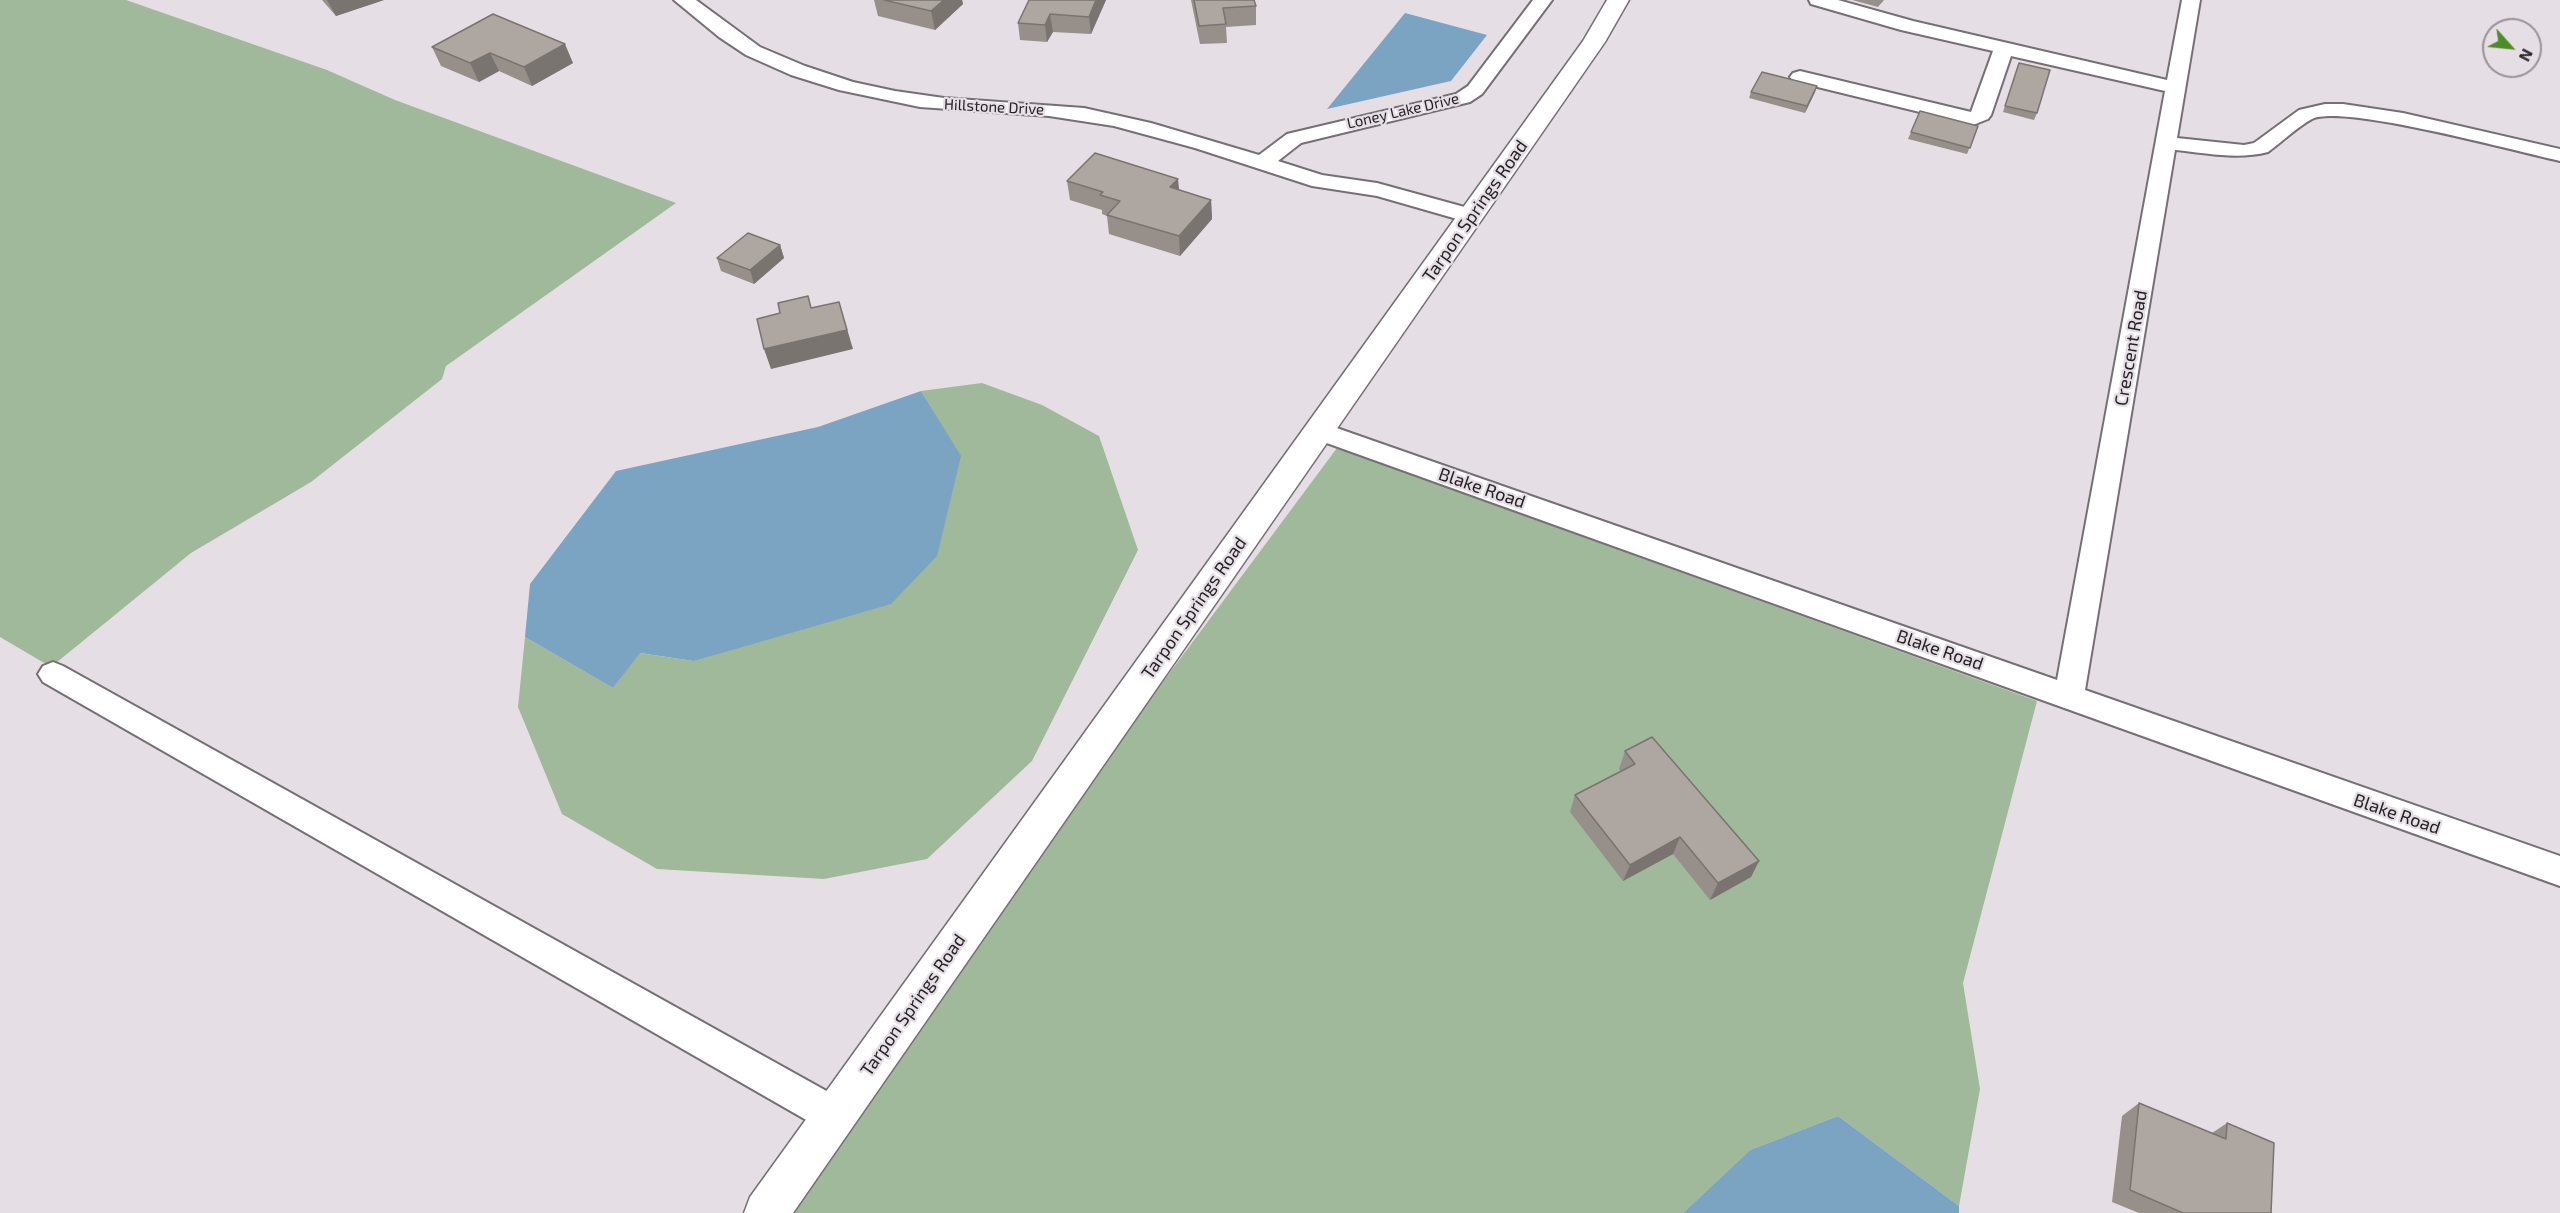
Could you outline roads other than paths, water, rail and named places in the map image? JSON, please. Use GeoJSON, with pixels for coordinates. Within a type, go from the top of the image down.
{"type":"FeatureCollection","features":[{"type":"Feature","properties":{"kind":"main road","name":"Tarpon Springs Road"},"geometry":{"type":"LineString","coordinates":[[766,1213],[1594,42],[1618,0]]}},
{"type":"Feature","properties":{"kind":"street","name":"Hillstone Drive"},"geometry":{"type":"LineString","coordinates":[[683,0],[750,49],[789,66],[858,88],[909,100],[946,105],[1032,108],[1084,114],[1146,128],[1263,163],[1320,181],[1344,195],[1377,198],[1466,224]]}},
{"type":"Feature","properties":{"kind":"street","name":"Loney Lake Drive"},"geometry":{"type":"LineString","coordinates":[[1263,163],[1286,142],[1300,136],[1452,101],[1470,94],[1532,18],[1543,0]]}},
{"type":"Feature","properties":{"kind":"street"},"geometry":{"type":"LineString","coordinates":[[1818,0],[1908,26],[2177,88]]}},
{"type":"Feature","properties":{"kind":"street","name":"Crescent Road"},"geometry":{"type":"LineString","coordinates":[[2069,696],[2191,0]]}},
{"type":"Feature","properties":{"kind":"street"},"geometry":{"type":"LineString","coordinates":[[1800,76],[1974,119],[1981,115],[2004,48]]}},
{"type":"Feature","properties":{"kind":"street"},"geometry":{"type":"LineString","coordinates":[[2167,143],[2244,151],[2261,148],[2306,114],[2325,110],[2343,110],[2403,119],[2560,155]]}},
{"type":"Feature","properties":{"kind":"street","name":"Blake Road"},"geometry":{"type":"LineString","coordinates":[[1319,431],[2560,871]]}},
{"type":"Feature","properties":{"kind":"street"},"geometry":{"type":"LineString","coordinates":[[53,674],[835,1116]]}},
{"type":"Feature","properties":{"kind":"water"},"geometry":{"type":"Polygon","coordinates":[[[1405,13],[1487,35],[1451,81],[1327,109],[1405,13]]]}},
{"type":"Feature","properties":{"kind":"water"},"geometry":{"type":"Polygon","coordinates":[[[921,391],[961,456],[937,556],[891,604],[694,661],[640,653],[613,688],[525,637],[530,584],[616,471],[818,427],[921,391]]]}},
{"type":"Feature","properties":{"kind":"water"},"geometry":{"type":"Polygon","coordinates":[[[1838,1116],[1959,1206],[1959,1213],[1683,1213],[1750,1150],[1838,1116]]]}}]}
